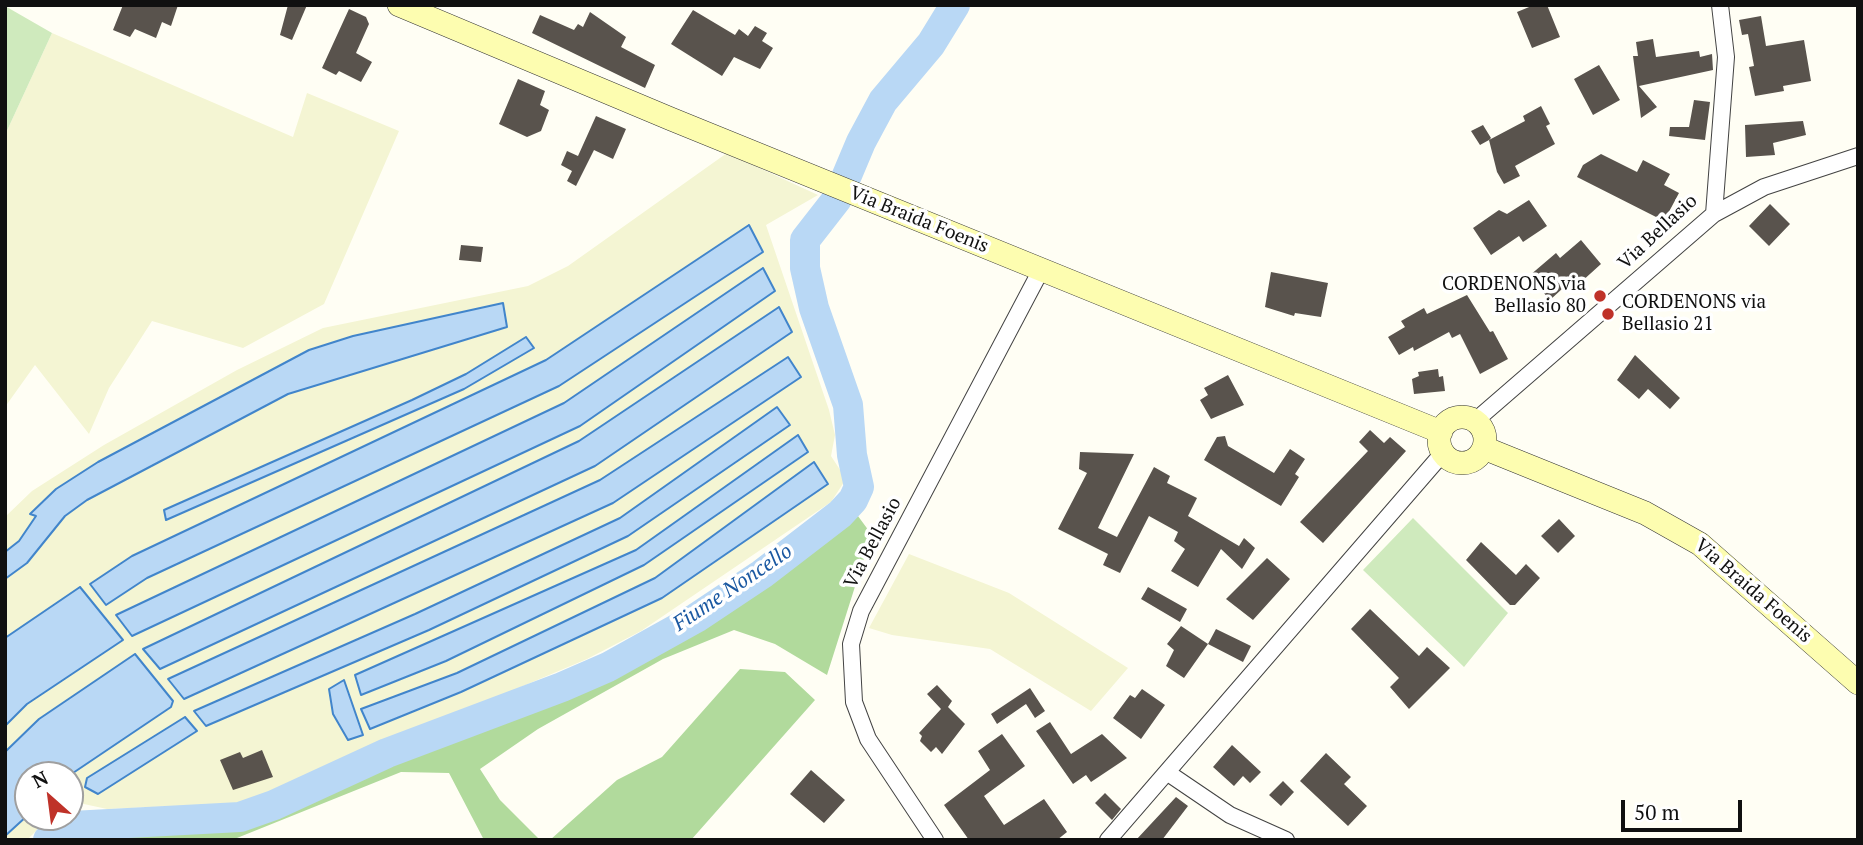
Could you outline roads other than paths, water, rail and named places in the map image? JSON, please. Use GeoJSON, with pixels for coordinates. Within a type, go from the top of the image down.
{"type":"FeatureCollection","features":[{"type":"Feature","properties":{"kind":"street","name":"Via Braida Foenis"},"geometry":{"type":"LineString","coordinates":[[399,5],[1041,270],[1442,443]]}},
{"type":"Feature","properties":{"kind":"street","name":"Via Bellasio"},"geometry":{"type":"LineString","coordinates":[[1475,421],[1714,214],[1726,57],[1720,5]]}},
{"type":"Feature","properties":{"kind":"street"},"geometry":{"type":"LineString","coordinates":[[1714,214],[1764,187],[1858,156]]}},
{"type":"Feature","properties":{"kind":"street","name":"Via Bellasio"},"geometry":{"type":"LineString","coordinates":[[935,840],[868,739],[854,702],[851,644],[861,611],[1041,270]]}},
{"type":"Feature","properties":{"kind":"street"},"geometry":{"type":"LineString","coordinates":[[1108,840],[1168,773],[1442,443],[1452,420],[1462,417],[1475,421],[1484,431],[1484,448],[1473,461],[1453,461],[1442,443]]}},
{"type":"Feature","properties":{"kind":"street","name":"Via Braida Foenis"},"geometry":{"type":"LineString","coordinates":[[1484,448],[1645,513],[1700,544],[1858,683]]}},
{"type":"Feature","properties":{"kind":"street"},"geometry":{"type":"LineString","coordinates":[[1168,773],[1230,815],[1286,840]]}},
{"type":"Feature","properties":{"kind":"water"},"geometry":{"type":"Polygon","coordinates":[[[749,225],[763,252],[559,386],[147,578],[106,605],[90,584],[132,556],[546,360],[749,225]]]}},
{"type":"Feature","properties":{"kind":"water"},"geometry":{"type":"Polygon","coordinates":[[[763,268],[775,291],[580,426],[132,636],[116,615],[564,403],[763,268]]]}},
{"type":"Feature","properties":{"kind":"water"},"geometry":{"type":"Polygon","coordinates":[[[503,303],[507,327],[288,394],[87,500],[65,516],[27,563],[5,579],[5,552],[19,541],[36,516],[30,514],[56,489],[98,462],[309,350],[353,336],[503,303]]]}},
{"type":"Feature","properties":{"kind":"water"},"geometry":{"type":"Polygon","coordinates":[[[779,307],[792,332],[595,466],[160,669],[143,649],[579,441],[779,307]]]}},
{"type":"Feature","properties":{"kind":"water"},"geometry":{"type":"Polygon","coordinates":[[[526,337],[534,348],[464,389],[166,520],[164,510],[412,400],[466,374],[526,337]]]}},
{"type":"Feature","properties":{"kind":"water"},"geometry":{"type":"Polygon","coordinates":[[[788,357],[801,377],[613,503],[184,699],[168,679],[600,480],[788,357]]]}},
{"type":"Feature","properties":{"kind":"water"},"geometry":{"type":"Polygon","coordinates":[[[777,407],[790,425],[628,536],[429,630],[206,726],[194,711],[415,614],[620,518],[777,407]]]}},
{"type":"Feature","properties":{"kind":"water"},"geometry":{"type":"Polygon","coordinates":[[[798,435],[808,452],[644,565],[446,661],[361,695],[355,675],[636,550],[798,435]]]}},
{"type":"Feature","properties":{"kind":"water"},"geometry":{"type":"Polygon","coordinates":[[[814,462],[828,484],[662,598],[461,692],[370,729],[361,709],[457,673],[655,578],[814,462]]]}},
{"type":"Feature","properties":{"kind":"water"},"geometry":{"type":"Polygon","coordinates":[[[80,587],[123,640],[27,704],[5,726],[5,638],[80,587]]]}},
{"type":"Feature","properties":{"kind":"water"},"geometry":{"type":"Polygon","coordinates":[[[135,654],[173,701],[171,707],[84,766],[84,761],[14,761],[14,828],[5,836],[5,752],[39,719],[135,654]]]}},
{"type":"Feature","properties":{"kind":"water"},"geometry":{"type":"Polygon","coordinates":[[[344,680],[363,735],[348,740],[333,714],[329,689],[344,680]]]}},
{"type":"Feature","properties":{"kind":"water"},"geometry":{"type":"Polygon","coordinates":[[[185,717],[197,731],[98,794],[85,787],[87,778],[185,717]]]}},
{"type":"Feature","properties":{"kind":"waterway","name":"Fiume Noncello"},"geometry":{"type":"LineString","coordinates":[[48,840],[72,826],[240,817],[274,805],[387,753],[562,687],[608,667],[696,618],[762,574],[840,514],[853,500],[859,487],[852,455],[848,405],[814,308],[805,268],[805,240],[837,199],[861,142],[883,101],[931,44],[955,5]]}},
{"type":"Feature","properties":{"kind":"place","name":"CORDENONS via Bellasio 80"},"geometry":{"type":"Point","coordinates":[1600,296]}},
{"type":"Feature","properties":{"kind":"place","name":"CORDENONS via Bellasio 21"},"geometry":{"type":"Point","coordinates":[1608,314]}}]}
